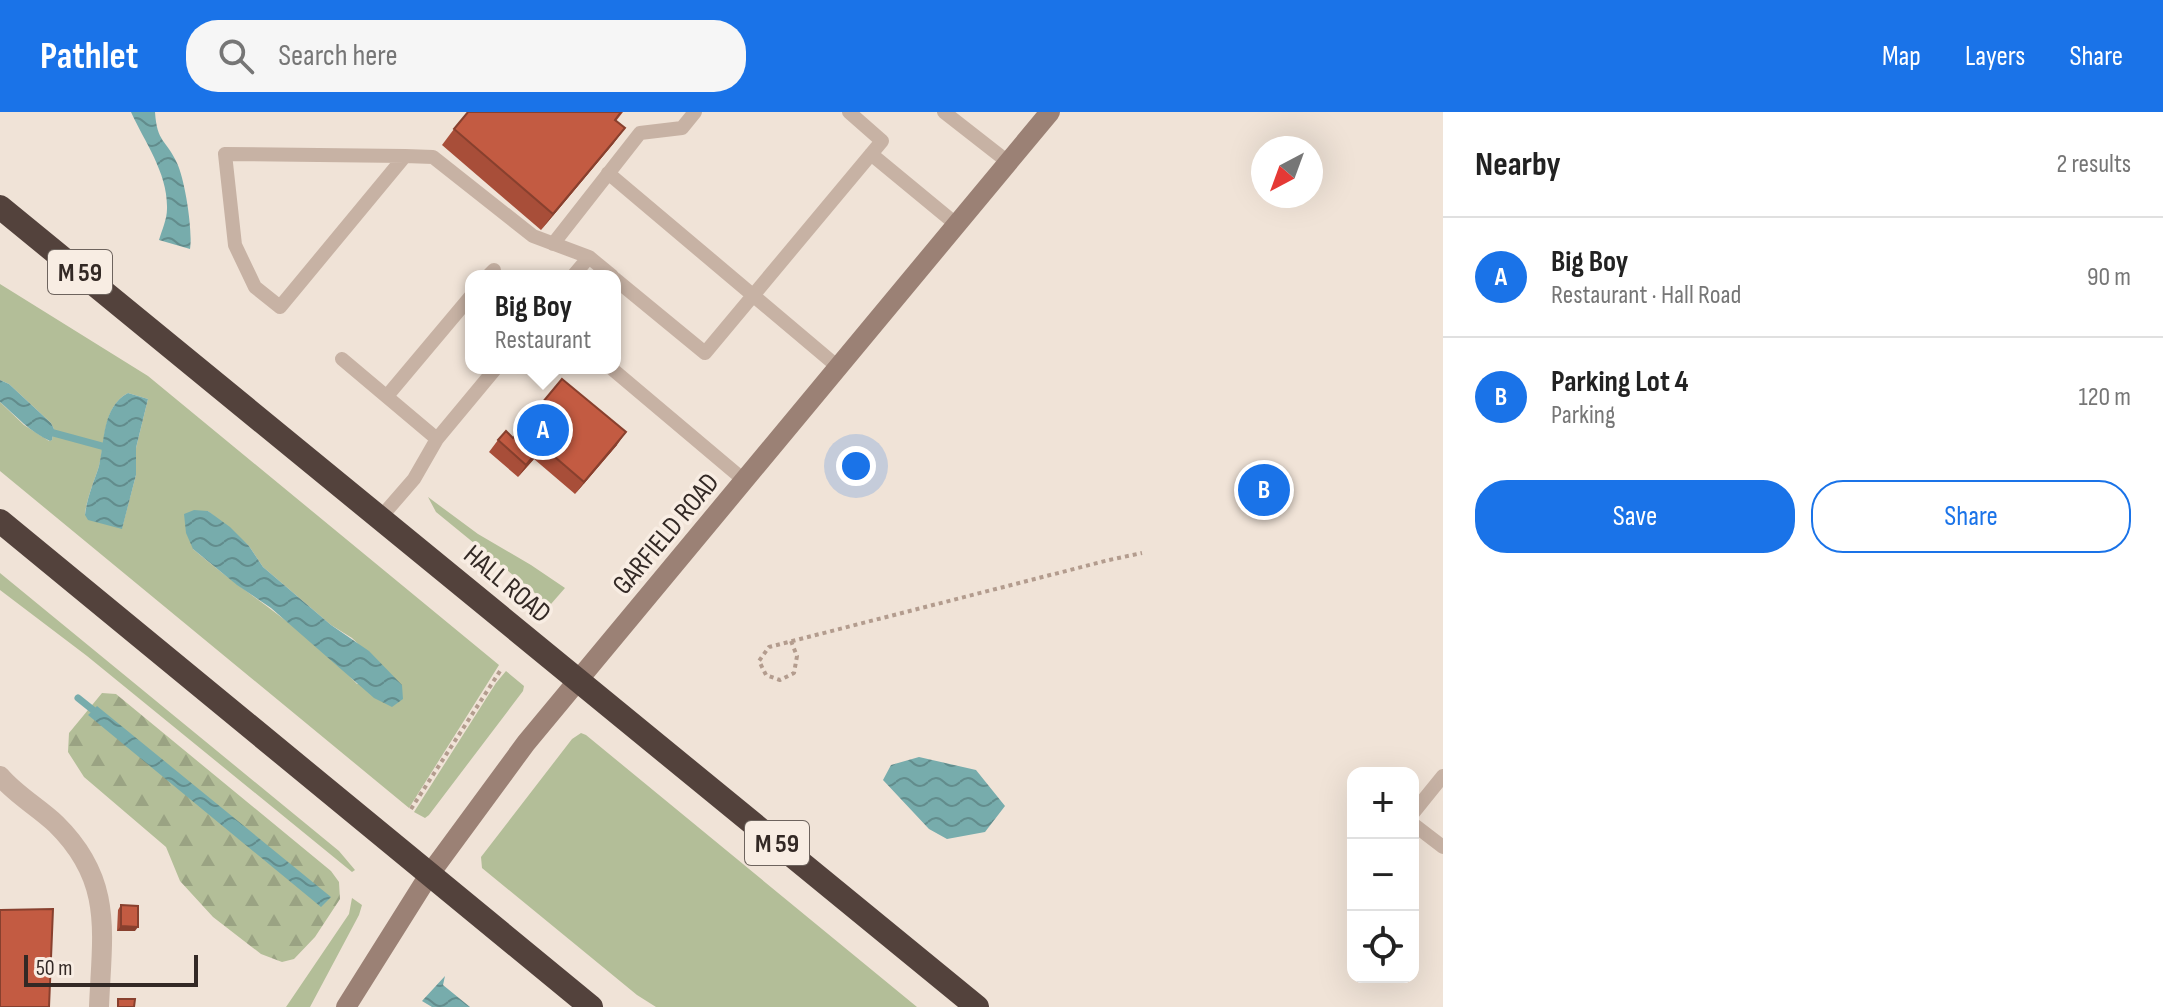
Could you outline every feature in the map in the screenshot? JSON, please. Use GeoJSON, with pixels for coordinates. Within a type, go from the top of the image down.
{"type":"FeatureCollection","features":[{"type":"Feature","properties":{"kind":"highway","name":"HALL ROAD"},"geometry":{"type":"LineString","coordinates":[[5,213],[381,517],[977,1007]]}},
{"type":"Feature","properties":{"kind":"highway"},"geometry":{"type":"LineString","coordinates":[[0,521],[591,1007]]}},
{"type":"Feature","properties":{"kind":"main road","name":"GARFIELD ROAD"},"geometry":{"type":"LineString","coordinates":[[346,1007],[429,875],[490,790],[1050,112]]}},
{"type":"Feature","properties":{"kind":"street"},"geometry":{"type":"LineString","coordinates":[[0,776],[69,838],[85,859],[95,881],[102,907],[99,1007]]}},
{"type":"Feature","properties":{"kind":"lane"},"geometry":{"type":"LineString","coordinates":[[553,244],[640,133],[682,128],[695,112]]}},
{"type":"Feature","properties":{"kind":"lane"},"geometry":{"type":"LineString","coordinates":[[944,112],[1008,162]]}},
{"type":"Feature","properties":{"kind":"lane"},"geometry":{"type":"LineString","coordinates":[[621,284],[705,353],[882,141],[853,113]]}},
{"type":"Feature","properties":{"kind":"lane"},"geometry":{"type":"LineString","coordinates":[[405,156],[280,307],[255,287],[235,245],[225,154],[405,156],[433,157],[533,236],[589,257],[605,270]]}},
{"type":"Feature","properties":{"kind":"lane"},"geometry":{"type":"LineString","coordinates":[[871,154],[957,225]]}},
{"type":"Feature","properties":{"kind":"lane"},"geometry":{"type":"LineString","coordinates":[[608,173],[838,367]]}},
{"type":"Feature","properties":{"kind":"lane"},"geometry":{"type":"LineString","coordinates":[[578,270],[589,257]]}},
{"type":"Feature","properties":{"kind":"lane"},"geometry":{"type":"LineString","coordinates":[[387,396],[465,303]]}},
{"type":"Feature","properties":{"kind":"lane"},"geometry":{"type":"LineString","coordinates":[[342,359],[437,439]]}},
{"type":"Feature","properties":{"kind":"lane"},"geometry":{"type":"LineString","coordinates":[[381,517],[414,479],[437,439],[491,374]]}},
{"type":"Feature","properties":{"kind":"lane"},"geometry":{"type":"LineString","coordinates":[[618,374],[745,481]]}},
{"type":"Feature","properties":{"kind":"lane"},"geometry":{"type":"LineString","coordinates":[[1419,806],[1443,776]]}},
{"type":"Feature","properties":{"kind":"lane"},"geometry":{"type":"LineString","coordinates":[[1419,829],[1443,847]]}},
{"type":"Feature","properties":{"kind":"path"},"geometry":{"type":"LineString","coordinates":[[791,641],[797,656],[794,673],[780,680],[766,675],[759,661],[769,647],[791,641],[1142,553]]}},
{"type":"Feature","properties":{"kind":"path"},"geometry":{"type":"LineString","coordinates":[[411,809],[502,668]]}},
{"type":"Feature","properties":{"kind":"green space"},"geometry":{"type":"Polygon","coordinates":[[[0,284],[148,376],[499,665],[409,808],[0,471],[0,402],[24,425],[49,441],[54,429],[9,384],[0,380],[0,284]],[[128,393],[109,415],[85,514],[122,528],[136,475],[136,448],[148,399],[128,393]],[[208,511],[193,549],[319,647],[357,684],[401,685],[352,638],[331,625],[263,567],[249,546],[208,511]]]}},
{"type":"Feature","properties":{"kind":"green space"},"geometry":{"type":"Polygon","coordinates":[[[428,497],[478,534],[565,588],[551,604],[546,602],[436,512],[428,497]]]}},
{"type":"Feature","properties":{"kind":"green space"},"geometry":{"type":"Polygon","coordinates":[[[0,573],[339,851],[355,870],[352,872],[87,656],[0,590],[0,573]]]}},
{"type":"Feature","properties":{"kind":"green space"},"geometry":{"type":"Polygon","coordinates":[[[506,671],[524,686],[523,691],[429,815],[425,818],[414,812],[496,683],[506,671]]]}},
{"type":"Feature","properties":{"kind":"green space"},"geometry":{"type":"Polygon","coordinates":[[[102,693],[116,694],[331,871],[339,882],[340,899],[315,937],[294,959],[282,962],[261,954],[213,917],[180,881],[166,847],[84,777],[68,752],[69,733],[102,693]]]}},
{"type":"Feature","properties":{"kind":"green space"},"geometry":{"type":"Polygon","coordinates":[[[581,733],[917,1007],[656,1007],[637,995],[482,868],[481,857],[572,739],[581,733]]]}},
{"type":"Feature","properties":{"kind":"green space"},"geometry":{"type":"Polygon","coordinates":[[[352,898],[362,905],[359,915],[310,1007],[286,1007],[349,914],[352,898]]]}},
{"type":"Feature","properties":{"kind":"water"},"geometry":{"type":"Polygon","coordinates":[[[131,112],[155,112],[160,135],[177,163],[188,206],[190,249],[159,240],[167,213],[164,183],[131,112]]]}},
{"type":"Feature","properties":{"kind":"water"},"geometry":{"type":"Polygon","coordinates":[[[0,380],[9,384],[51,423],[54,429],[52,440],[36,433],[0,402],[0,380]]]}},
{"type":"Feature","properties":{"kind":"water"},"geometry":{"type":"Polygon","coordinates":[[[128,393],[148,399],[136,448],[136,475],[122,529],[88,520],[85,515],[109,415],[128,393]]]}},
{"type":"Feature","properties":{"kind":"water"},"geometry":{"type":"Polygon","coordinates":[[[194,510],[208,511],[230,527],[249,546],[263,567],[331,625],[369,651],[402,685],[403,699],[392,707],[374,698],[271,608],[193,549],[186,533],[184,514],[194,510]]]}},
{"type":"Feature","properties":{"kind":"water"},"geometry":{"type":"Polygon","coordinates":[[[97,706],[331,897],[321,907],[88,715],[97,706]]]}},
{"type":"Feature","properties":{"kind":"water"},"geometry":{"type":"Polygon","coordinates":[[[919,757],[976,770],[1005,806],[985,832],[947,839],[929,829],[883,780],[891,765],[919,757]]]}},
{"type":"Feature","properties":{"kind":"water"},"geometry":{"type":"Polygon","coordinates":[[[445,976],[443,985],[470,1007],[432,1007],[422,1001],[445,976]]]}},
{"type":"Feature","properties":{"kind":"building"},"geometry":{"type":"Polygon","coordinates":[[[468,112],[621,112],[615,120],[625,128],[553,214],[454,129],[468,112]]]}},
{"type":"Feature","properties":{"kind":"building"},"geometry":{"type":"Polygon","coordinates":[[[562,379],[626,432],[584,482],[542,446],[526,465],[498,440],[506,431],[513,438],[562,379]]]}},
{"type":"Feature","properties":{"kind":"building"},"geometry":{"type":"Polygon","coordinates":[[[121,905],[138,906],[138,927],[121,926],[121,905]]]}},
{"type":"Feature","properties":{"kind":"building"},"geometry":{"type":"Polygon","coordinates":[[[53,909],[49,1007],[0,1007],[0,910],[53,909]]]}},
{"type":"Feature","properties":{"kind":"building"},"geometry":{"type":"Polygon","coordinates":[[[118,999],[135,999],[134,1007],[118,1007],[118,999]]]}},
{"type":"Feature","properties":{"kind":"waterway"},"geometry":{"type":"LineString","coordinates":[[46,428],[50,432],[109,448]]}},
{"type":"Feature","properties":{"kind":"waterway"},"geometry":{"type":"LineString","coordinates":[[78,698],[98,714]]}},
{"type":"Feature","properties":{"kind":"place","name":"Big Boy"},"geometry":{"type":"Point","coordinates":[543,430]}},
{"type":"Feature","properties":{"kind":"place","name":"Parking Lot 4"},"geometry":{"type":"Point","coordinates":[1264,490]}}]}
